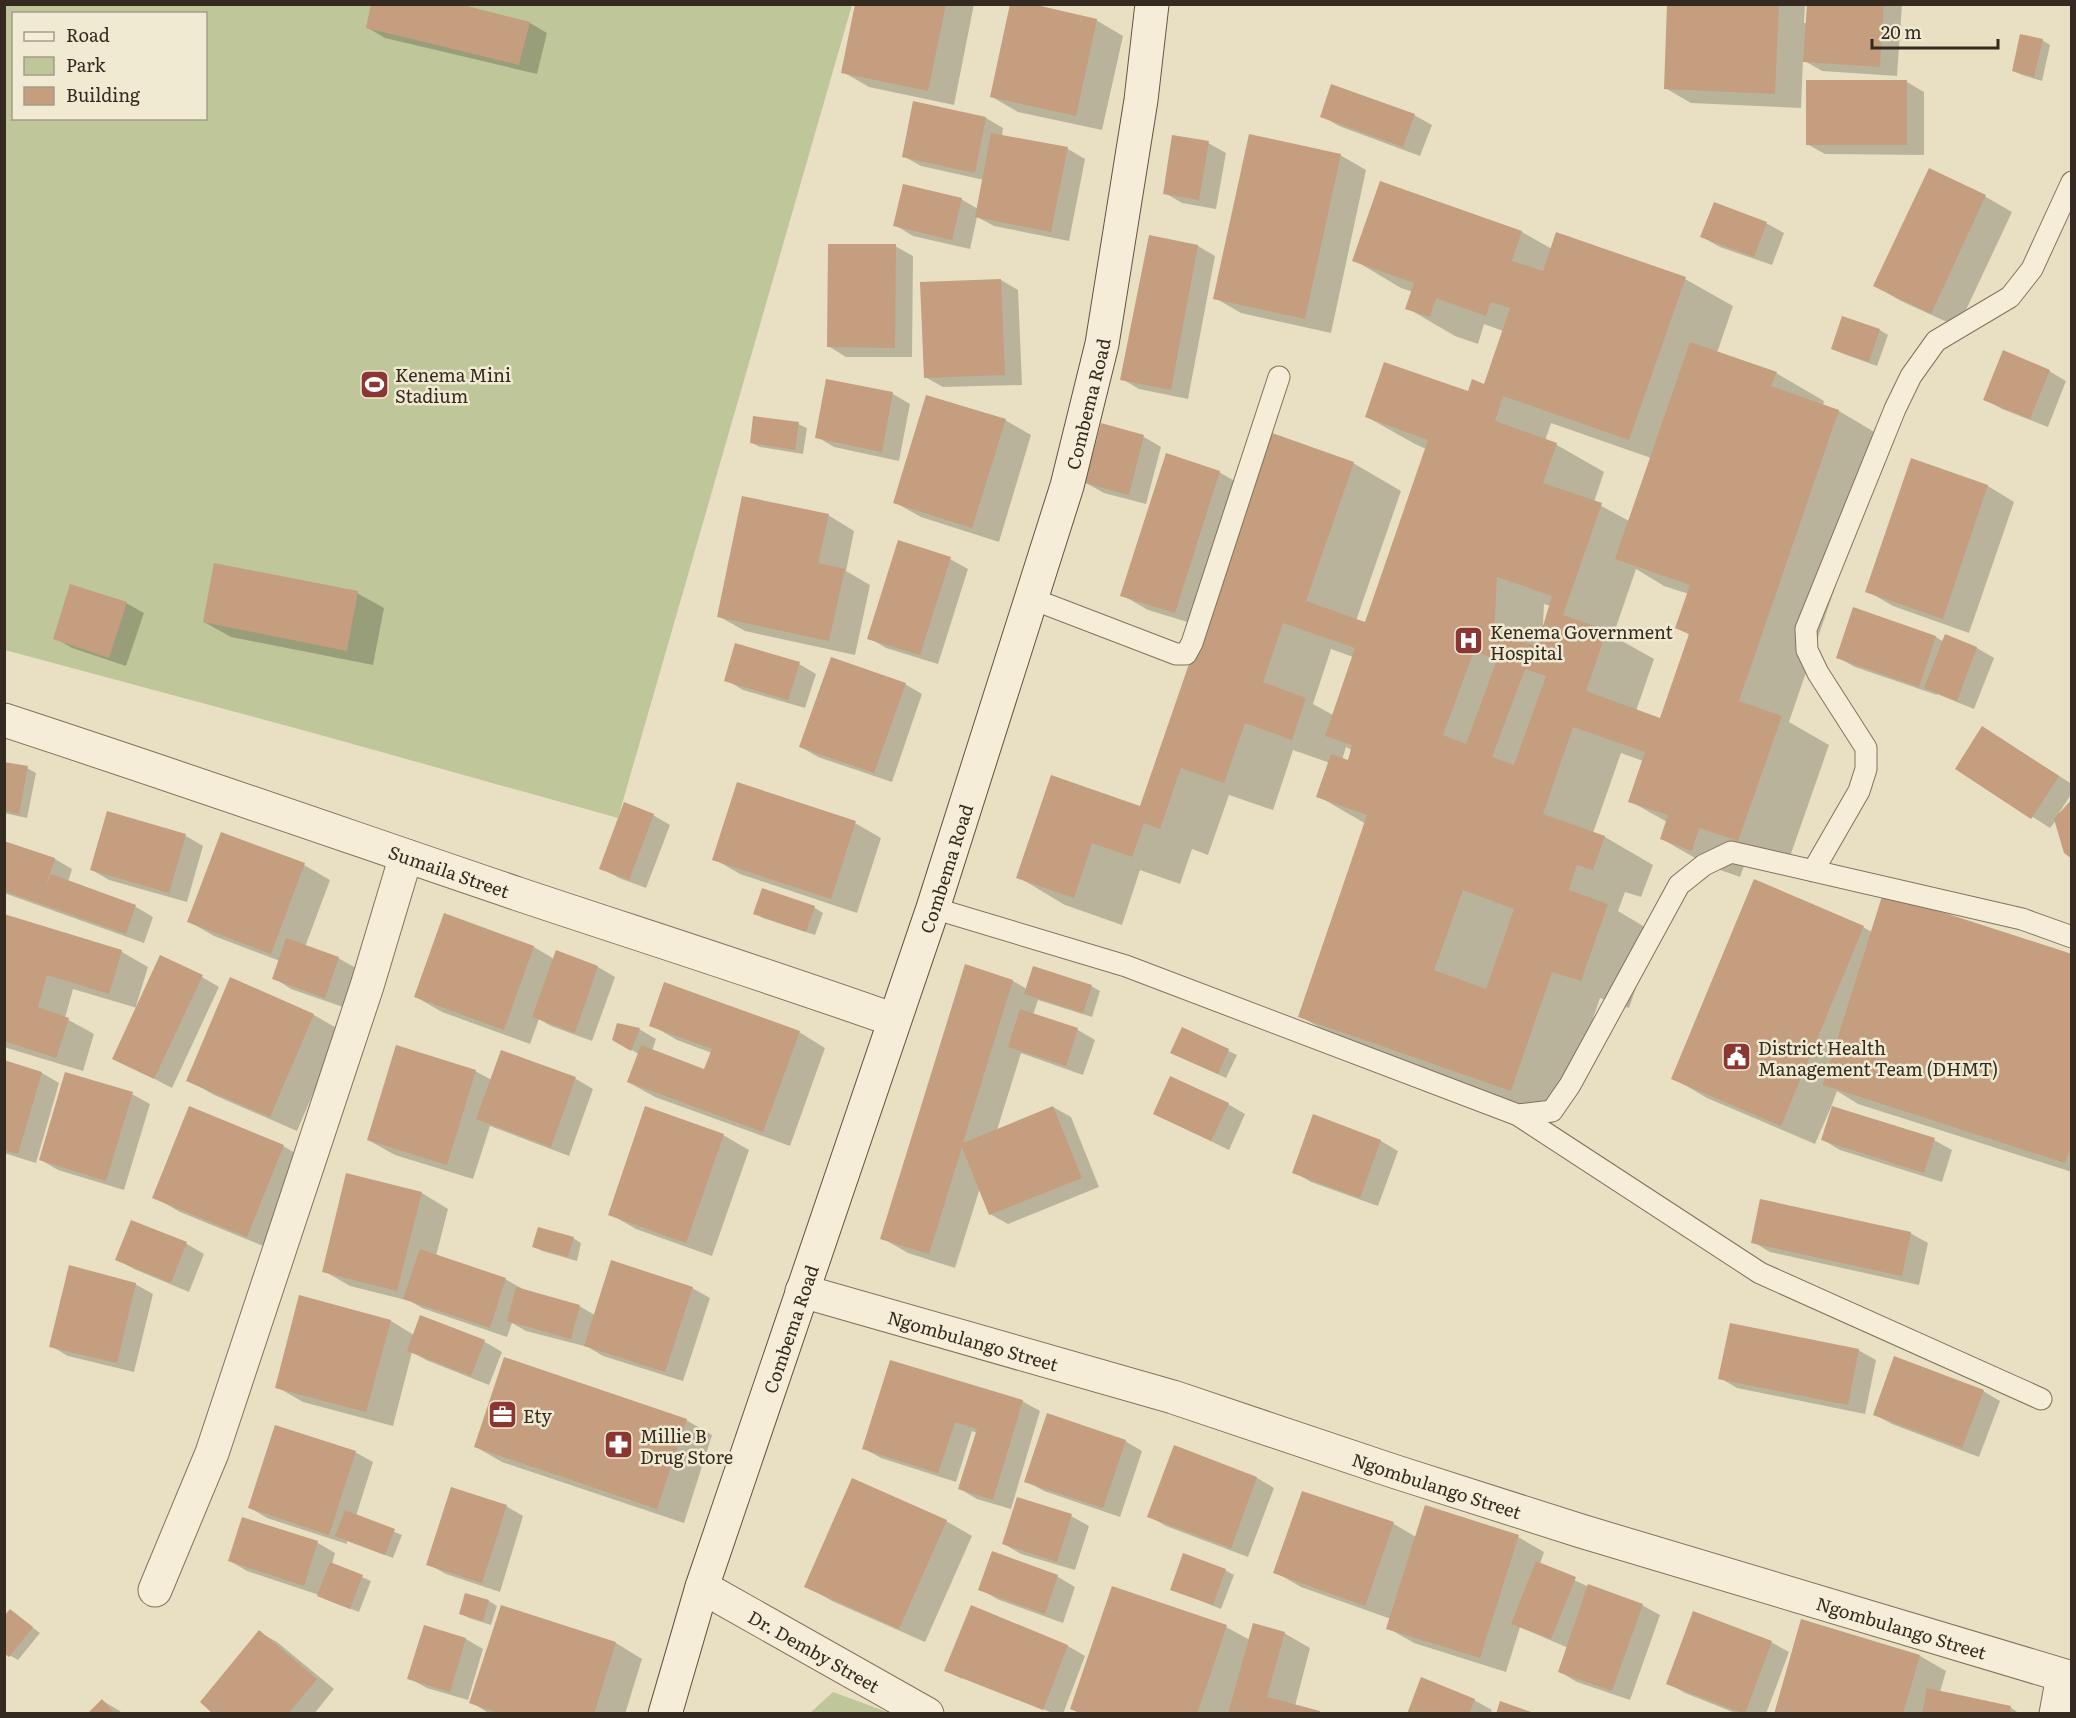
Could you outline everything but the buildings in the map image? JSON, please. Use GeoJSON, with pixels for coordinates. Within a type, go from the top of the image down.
{"type":"FeatureCollection","features":[{"type":"Feature","properties":{"kind":"street","name":"Combema Road"},"geometry":{"type":"LineString","coordinates":[[665,1713],[702,1587],[933,908],[1067,486],[1102,344],[1142,100],[1152,4]]}},
{"type":"Feature","properties":{"kind":"street","name":"Sumaila Street"},"geometry":{"type":"LineString","coordinates":[[4,720],[774,977],[894,1020]]}},
{"type":"Feature","properties":{"kind":"street"},"geometry":{"type":"LineString","coordinates":[[155,1590],[212,1453],[367,986],[406,856]]}},
{"type":"Feature","properties":{"kind":"street","name":"Ngombulango Street"},"geometry":{"type":"LineString","coordinates":[[802,1291],[1173,1397],[1548,1520],[2067,1677]]}},
{"type":"Feature","properties":{"kind":"street","name":"Dr. Demby Street"},"geometry":{"type":"LineString","coordinates":[[702,1587],[927,1713]]}},
{"type":"Feature","properties":{"kind":"street"},"geometry":{"type":"LineString","coordinates":[[2055,1713],[2067,1677]]}},
{"type":"Feature","properties":{"kind":"lane"},"geometry":{"type":"LineString","coordinates":[[1814,871],[1858,791],[1866,769],[1866,748],[1818,673],[1807,650],[1806,629],[1895,409],[1911,376],[1936,341],[2010,297],[2032,269],[2072,182]]}},
{"type":"Feature","properties":{"kind":"lane"},"geometry":{"type":"LineString","coordinates":[[1030,598],[1176,654],[1186,654],[1192,643],[1279,377]]}},
{"type":"Feature","properties":{"kind":"lane"},"geometry":{"type":"LineString","coordinates":[[1518,1115],[1552,1111],[1570,1085],[1679,885],[1704,865],[1731,852],[2022,919],[2072,937]]}},
{"type":"Feature","properties":{"kind":"lane"},"geometry":{"type":"LineString","coordinates":[[933,908],[1126,966],[1518,1115],[1760,1273],[2041,1399]]}},
{"type":"Feature","properties":{"kind":"green space","name":"Kenema Mini Stadium"},"geometry":{"type":"Polygon","coordinates":[[[4,5],[852,5],[618,818],[5,650],[4,5]]]}},
{"type":"Feature","properties":{"kind":"green space"},"geometry":{"type":"Polygon","coordinates":[[[833,1692],[890,1713],[810,1713],[833,1692]]]}},
{"type":"Feature","properties":{"kind":"place","name":"Kenema Mini Stadium"},"geometry":{"type":"Point","coordinates":[374,384]}},
{"type":"Feature","properties":{"kind":"place","name":"Kenema Government Hospital"},"geometry":{"type":"Point","coordinates":[1469,641]}},
{"type":"Feature","properties":{"kind":"place","name":"District Health Management Team (DHMT)"},"geometry":{"type":"Point","coordinates":[1737,1057]}},
{"type":"Feature","properties":{"kind":"place","name":"Ety"},"geometry":{"type":"Point","coordinates":[502,1415]}},
{"type":"Feature","properties":{"kind":"place","name":"Millie B Drug Store"},"geometry":{"type":"Point","coordinates":[619,1445]}}]}
